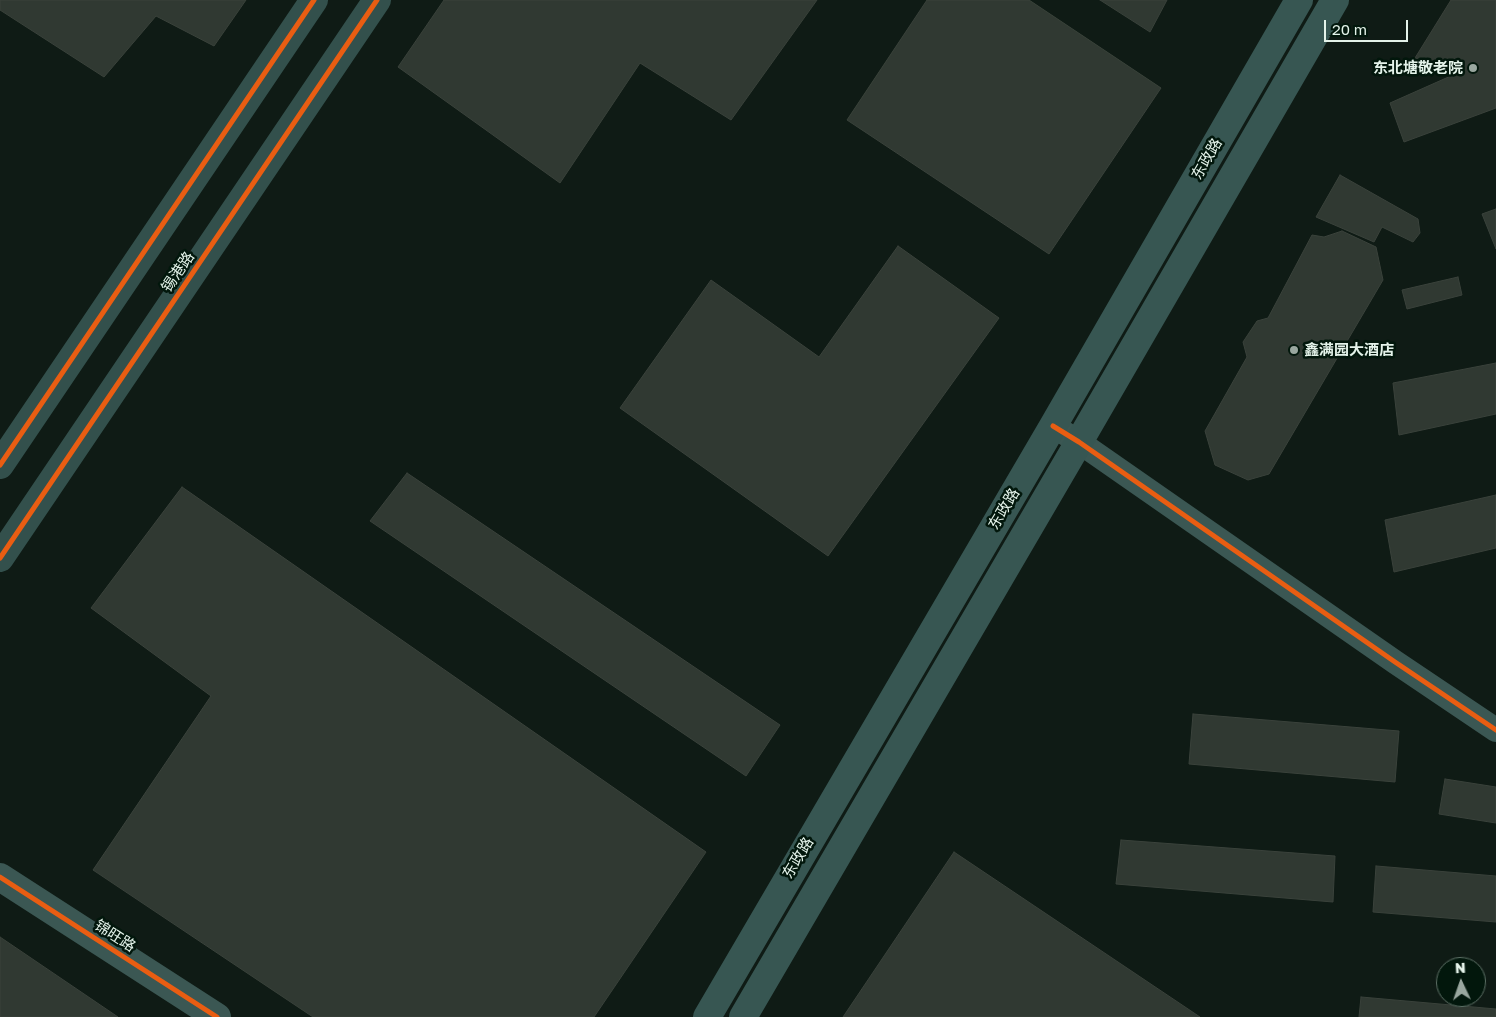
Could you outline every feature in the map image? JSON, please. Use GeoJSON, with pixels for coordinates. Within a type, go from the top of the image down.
{"type":"FeatureCollection","features":[{"type":"Feature","properties":{"kind":"main road"},"geometry":{"type":"LineString","coordinates":[[0,465],[314,0]]}},
{"type":"Feature","properties":{"kind":"main road","name":"锡港路"},"geometry":{"type":"LineString","coordinates":[[0,558],[378,0]]}},
{"type":"Feature","properties":{"kind":"main road","name":"东政路"},"geometry":{"type":"LineString","coordinates":[[707,1017],[772,903],[1053,426],[1299,0]]}},
{"type":"Feature","properties":{"kind":"main road","name":"东政路"},"geometry":{"type":"LineString","coordinates":[[742,1017],[1335,0]]}},
{"type":"Feature","properties":{"kind":"street"},"geometry":{"type":"LineString","coordinates":[[1053,426],[1079,442],[1496,730]]}},
{"type":"Feature","properties":{"kind":"street","name":"锦旺路"},"geometry":{"type":"LineString","coordinates":[[0,877],[217,1017]]}},
{"type":"Feature","properties":{"kind":"building"},"geometry":{"type":"Polygon","coordinates":[[[0,0],[246,0],[214,46],[156,16],[104,77],[0,10],[0,0]]]}},
{"type":"Feature","properties":{"kind":"building"},"geometry":{"type":"Polygon","coordinates":[[[444,0],[817,0],[731,120],[640,63],[560,183],[398,67],[444,0]]]}},
{"type":"Feature","properties":{"kind":"building"},"geometry":{"type":"Polygon","coordinates":[[[927,0],[1029,0],[1161,88],[1049,254],[847,120],[927,0]]]}},
{"type":"Feature","properties":{"kind":"building"},"geometry":{"type":"Polygon","coordinates":[[[1100,0],[1167,0],[1150,32],[1100,0]]]}},
{"type":"Feature","properties":{"kind":"building","name":"东北塘敬老院"},"geometry":{"type":"Polygon","coordinates":[[[1451,0],[1496,0],[1496,108],[1404,142],[1390,103],[1453,75],[1450,65],[1431,71],[1415,58],[1451,0]]]}},
{"type":"Feature","properties":{"kind":"building"},"geometry":{"type":"Polygon","coordinates":[[[1340,175],[1418,219],[1420,233],[1413,242],[1382,227],[1374,242],[1316,217],[1340,175]]]}},
{"type":"Feature","properties":{"kind":"building"},"geometry":{"type":"Polygon","coordinates":[[[1496,209],[1496,249],[1482,214],[1496,209]]]}},
{"type":"Feature","properties":{"kind":"building","name":"鑫满园大酒店"},"geometry":{"type":"Polygon","coordinates":[[[1342,231],[1376,247],[1383,280],[1269,474],[1248,480],[1215,465],[1205,431],[1247,357],[1243,342],[1257,321],[1268,318],[1312,235],[1324,237],[1342,231]]]}},
{"type":"Feature","properties":{"kind":"building"},"geometry":{"type":"Polygon","coordinates":[[[898,246],[999,318],[828,556],[620,408],[711,280],[819,357],[898,246]]]}},
{"type":"Feature","properties":{"kind":"building"},"geometry":{"type":"Polygon","coordinates":[[[1458,277],[1462,295],[1407,309],[1402,290],[1458,277]]]}},
{"type":"Feature","properties":{"kind":"building"},"geometry":{"type":"Polygon","coordinates":[[[1496,363],[1496,414],[1399,435],[1393,383],[1496,363]]]}},
{"type":"Feature","properties":{"kind":"building"},"geometry":{"type":"Polygon","coordinates":[[[407,473],[780,725],[746,776],[370,521],[407,473]]]}},
{"type":"Feature","properties":{"kind":"building"},"geometry":{"type":"Polygon","coordinates":[[[182,487],[706,852],[594,1017],[313,1017],[93,870],[211,696],[91,608],[182,487]]]}},
{"type":"Feature","properties":{"kind":"building"},"geometry":{"type":"Polygon","coordinates":[[[1496,495],[1496,548],[1394,572],[1385,520],[1496,495]]]}},
{"type":"Feature","properties":{"kind":"building"},"geometry":{"type":"Polygon","coordinates":[[[1193,714],[1399,731],[1395,782],[1189,764],[1193,714]]]}},
{"type":"Feature","properties":{"kind":"building"},"geometry":{"type":"Polygon","coordinates":[[[1445,779],[1496,787],[1496,823],[1439,814],[1445,779]]]}},
{"type":"Feature","properties":{"kind":"building"},"geometry":{"type":"Polygon","coordinates":[[[1121,840],[1335,856],[1333,902],[1116,884],[1121,840]]]}},
{"type":"Feature","properties":{"kind":"building"},"geometry":{"type":"Polygon","coordinates":[[[954,852],[1200,1017],[843,1017],[954,852]]]}},
{"type":"Feature","properties":{"kind":"building"},"geometry":{"type":"Polygon","coordinates":[[[1376,866],[1496,876],[1496,922],[1373,912],[1376,866]]]}},
{"type":"Feature","properties":{"kind":"building"},"geometry":{"type":"Polygon","coordinates":[[[0,937],[118,1017],[0,1017],[0,937]]]}},
{"type":"Feature","properties":{"kind":"building"},"geometry":{"type":"Polygon","coordinates":[[[1361,997],[1436,1004],[1436,1007],[1496,1009],[1496,1017],[1359,1017],[1361,997]]]}},
{"type":"Feature","properties":{"kind":"cycle path"},"geometry":{"type":"LineString","coordinates":[[0,465],[314,0]]}},
{"type":"Feature","properties":{"kind":"cycle path"},"geometry":{"type":"LineString","coordinates":[[0,558],[377,0]]}},
{"type":"Feature","properties":{"kind":"cycle path"},"geometry":{"type":"LineString","coordinates":[[1053,426],[1079,442],[1496,730]]}},
{"type":"Feature","properties":{"kind":"cycle path"},"geometry":{"type":"LineString","coordinates":[[0,877],[217,1017]]}},
{"type":"Feature","properties":{"kind":"place","name":"东北塘敬老院"},"geometry":{"type":"Point","coordinates":[1473,68]}},
{"type":"Feature","properties":{"kind":"place","name":"鑫满园大酒店"},"geometry":{"type":"Point","coordinates":[1294,350]}}]}
